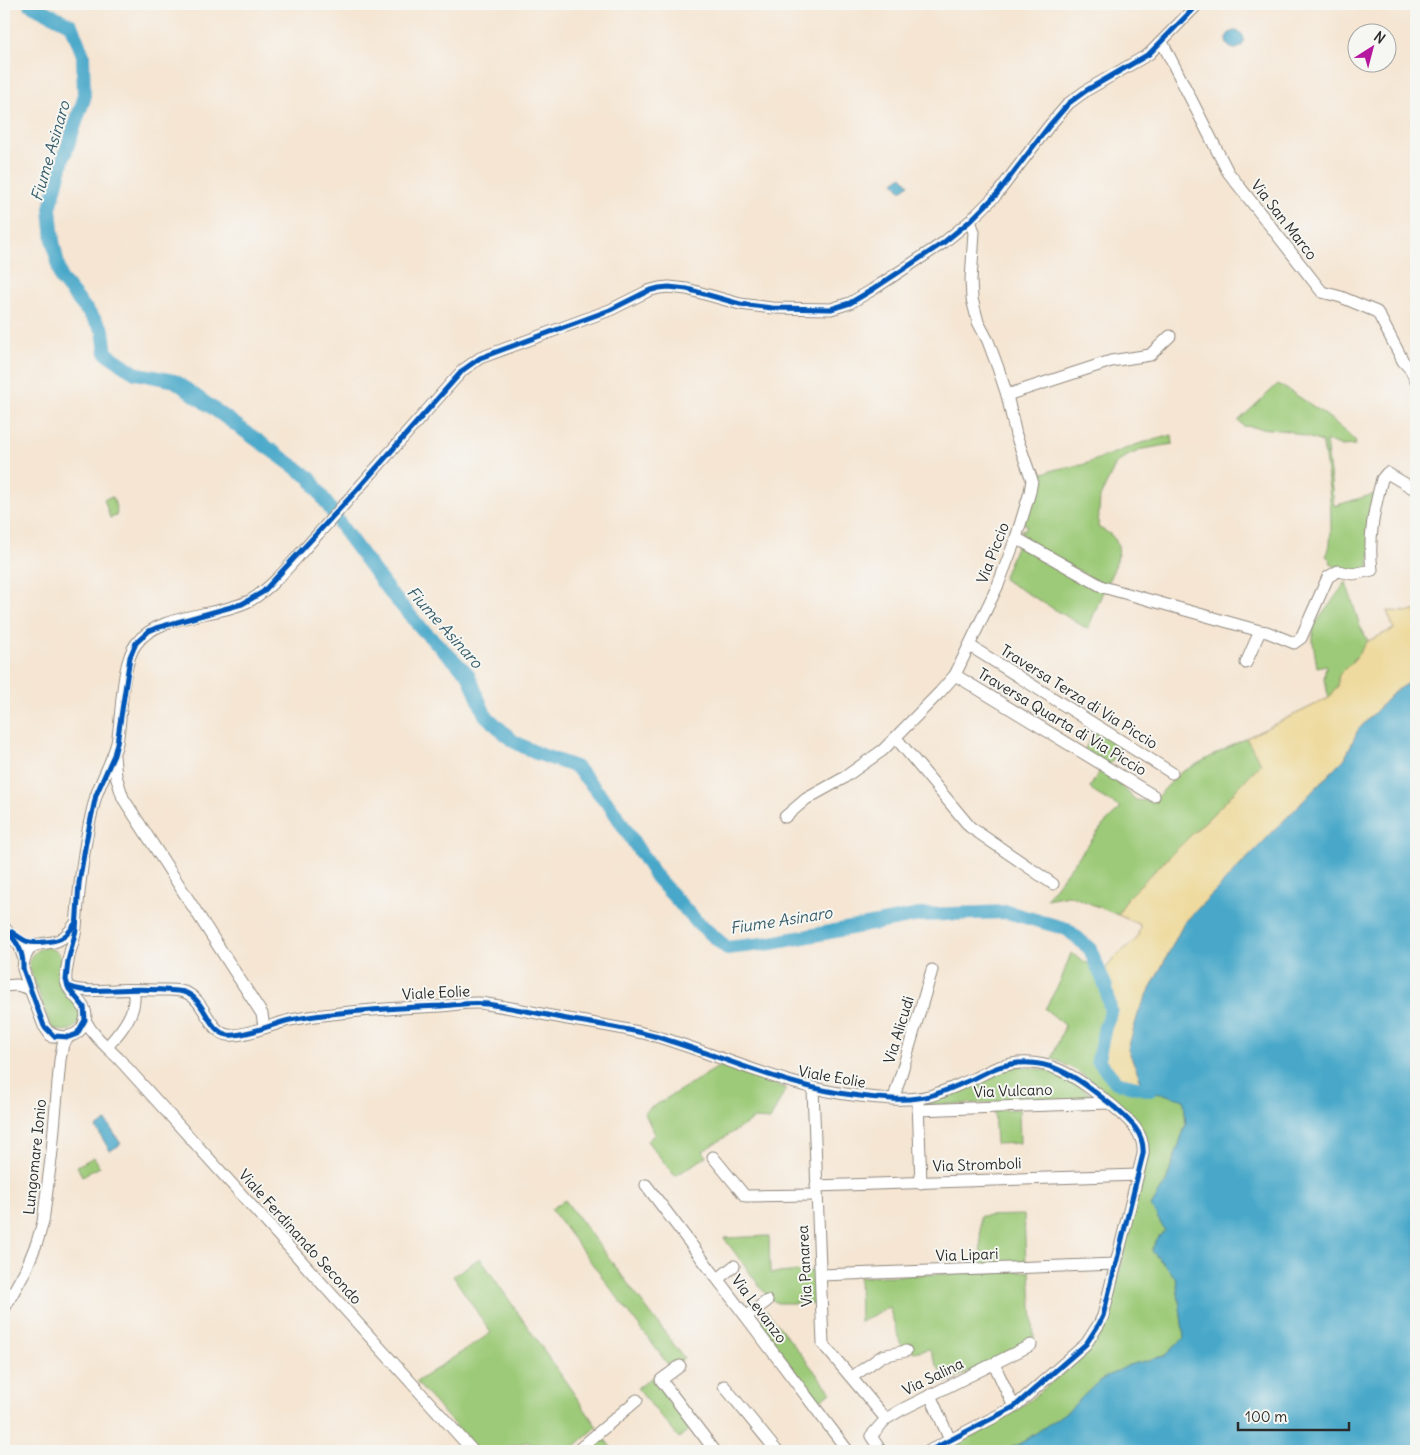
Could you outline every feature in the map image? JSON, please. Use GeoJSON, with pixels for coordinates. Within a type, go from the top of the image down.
{"type":"FeatureCollection","features":[{"type":"Feature","properties":{"kind":"street"},"geometry":{"type":"LineString","coordinates":[[60,1060],[63,1044],[73,1036],[85,1020],[84,1007],[68,986],[66,980],[68,961],[76,930],[80,874],[96,795],[114,755],[130,657],[136,643],[142,637],[149,631],[165,624],[242,604],[268,587],[453,381],[480,358],[610,310],[648,291],[660,288],[687,289],[740,304],[772,308],[830,309],[850,303],[872,290],[943,243],[970,221],[997,194],[1069,103],[1087,90],[1142,59],[1162,42],[1198,4]]}},
{"type":"Feature","properties":{"kind":"street","name":"Via San Marco"},"geometry":{"type":"LineString","coordinates":[[1162,42],[1228,172],[1322,292],[1377,312],[1403,362],[1411,370],[1416,381]]}},
{"type":"Feature","properties":{"kind":"street","name":"Via Piccio"},"geometry":{"type":"LineString","coordinates":[[785,817],[806,799],[842,779],[883,750],[955,675],[998,585],[1016,538],[1032,480],[1016,435],[1007,395],[988,340],[978,322],[972,299],[971,280],[974,232],[970,221]]}},
{"type":"Feature","properties":{"kind":"street"},"geometry":{"type":"LineString","coordinates":[[1007,395],[1111,361],[1150,355],[1170,336]]}},
{"type":"Feature","properties":{"kind":"street"},"geometry":{"type":"LineString","coordinates":[[1016,538],[1103,587],[1260,632],[1267,632],[1294,643],[1301,638],[1328,577],[1338,571],[1353,574],[1372,570],[1370,554],[1372,521],[1382,479],[1387,473],[1416,490]]}},
{"type":"Feature","properties":{"kind":"street"},"geometry":{"type":"LineString","coordinates":[[1246,663],[1260,632]]}},
{"type":"Feature","properties":{"kind":"street","name":"Traversa Terza di Via Piccio"},"geometry":{"type":"LineString","coordinates":[[970,646],[1172,773]]}},
{"type":"Feature","properties":{"kind":"street","name":"Traversa Quarta di Via Piccio"},"geometry":{"type":"LineString","coordinates":[[955,675],[1154,796]]}},
{"type":"Feature","properties":{"kind":"street"},"geometry":{"type":"LineString","coordinates":[[896,738],[970,827],[1053,884]]}},
{"type":"Feature","properties":{"kind":"street"},"geometry":{"type":"LineString","coordinates":[[114,755],[116,776],[123,798],[262,1014],[264,1026]]}},
{"type":"Feature","properties":{"kind":"street"},"geometry":{"type":"LineString","coordinates":[[8,986],[23,964],[30,948],[42,942],[52,942],[70,932],[76,922]]}},
{"type":"Feature","properties":{"kind":"street"},"geometry":{"type":"LineString","coordinates":[[4,927],[20,938],[35,944]]}},
{"type":"Feature","properties":{"kind":"street"},"geometry":{"type":"LineString","coordinates":[[4,927],[20,947],[30,989],[44,1026],[56,1045],[60,1060]]}},
{"type":"Feature","properties":{"kind":"street"},"geometry":{"type":"LineString","coordinates":[[52,942],[61,948],[68,961]]}},
{"type":"Feature","properties":{"kind":"street","name":"Via Alicudi"},"geometry":{"type":"LineString","coordinates":[[894,1098],[932,970]]}},
{"type":"Feature","properties":{"kind":"street"},"geometry":{"type":"LineString","coordinates":[[8,986],[21,985],[30,989]]}},
{"type":"Feature","properties":{"kind":"street","name":"Viale Eolie"},"geometry":{"type":"LineString","coordinates":[[68,986],[81,990],[186,992],[199,1002],[216,1028],[231,1035],[250,1032],[264,1026],[290,1020],[328,1015],[395,1008],[483,1003],[625,1029],[662,1038],[814,1089],[858,1096],[918,1098],[938,1094],[1002,1066],[1029,1063],[1059,1068],[1123,1115],[1142,1137],[1144,1145],[1103,1316],[1093,1335],[1075,1355],[1014,1407],[929,1451]]}},
{"type":"Feature","properties":{"kind":"street"},"geometry":{"type":"LineString","coordinates":[[84,1007],[96,993],[110,990]]}},
{"type":"Feature","properties":{"kind":"street"},"geometry":{"type":"LineString","coordinates":[[49,1032],[54,1036],[89,1037],[105,1046],[134,1009],[135,996],[133,990]]}},
{"type":"Feature","properties":{"kind":"street","name":"Viale Ferdinando Secondo"},"geometry":{"type":"LineString","coordinates":[[85,1020],[90,1029],[105,1046],[473,1451]]}},
{"type":"Feature","properties":{"kind":"street","name":"Lungomare Ionio"},"geometry":{"type":"LineString","coordinates":[[4,1309],[26,1269],[43,1222],[47,1200],[60,1060]]}},
{"type":"Feature","properties":{"kind":"street","name":"Via Panarea"},"geometry":{"type":"LineString","coordinates":[[814,1089],[823,1344],[886,1419]]}},
{"type":"Feature","properties":{"kind":"street"},"geometry":{"type":"LineString","coordinates":[[918,1098],[921,1182]]}},
{"type":"Feature","properties":{"kind":"street","name":"Via Vulcano"},"geometry":{"type":"LineString","coordinates":[[918,1110],[1108,1103]]}},
{"type":"Feature","properties":{"kind":"street","name":"Via Stromboli"},"geometry":{"type":"LineString","coordinates":[[713,1157],[746,1196],[921,1182],[1138,1175]]}},
{"type":"Feature","properties":{"kind":"street","name":"Via Levanzo"},"geometry":{"type":"LineString","coordinates":[[646,1185],[848,1451]]}},
{"type":"Feature","properties":{"kind":"street","name":"Via Lipari"},"geometry":{"type":"LineString","coordinates":[[821,1275],[1115,1264]]}},
{"type":"Feature","properties":{"kind":"street"},"geometry":{"type":"LineString","coordinates":[[718,1279],[734,1266]]}},
{"type":"Feature","properties":{"kind":"street"},"geometry":{"type":"LineString","coordinates":[[747,1316],[767,1301]]}},
{"type":"Feature","properties":{"kind":"street","name":"Via Salina"},"geometry":{"type":"LineString","coordinates":[[881,1451],[871,1436],[886,1419],[1031,1345]]}},
{"type":"Feature","properties":{"kind":"street"},"geometry":{"type":"LineString","coordinates":[[852,1377],[882,1356],[906,1351]]}},
{"type":"Feature","properties":{"kind":"street"},"geometry":{"type":"LineString","coordinates":[[994,1364],[1014,1407]]}},
{"type":"Feature","properties":{"kind":"street"},"geometry":{"type":"LineString","coordinates":[[680,1366],[661,1380],[715,1451]]}},
{"type":"Feature","properties":{"kind":"street"},"geometry":{"type":"LineString","coordinates":[[724,1386],[777,1451]]}},
{"type":"Feature","properties":{"kind":"street"},"geometry":{"type":"LineString","coordinates":[[930,1395],[950,1440]]}},
{"type":"Feature","properties":{"kind":"street"},"geometry":{"type":"LineString","coordinates":[[577,1451],[636,1400]]}},
{"type":"Feature","properties":{"kind":"green space"},"geometry":{"type":"Polygon","coordinates":[[[1278,384],[1319,410],[1356,441],[1355,445],[1341,446],[1326,441],[1334,506],[1374,494],[1369,569],[1354,571],[1340,568],[1331,564],[1330,559],[1326,556],[1331,535],[1331,519],[1322,442],[1288,431],[1243,426],[1238,421],[1278,384]]]}},
{"type":"Feature","properties":{"kind":"green space"},"geometry":{"type":"Polygon","coordinates":[[[1172,435],[1173,444],[1143,449],[1127,456],[1116,464],[1100,497],[1098,527],[1112,536],[1118,547],[1117,561],[1106,586],[1024,540],[1021,529],[1025,530],[1027,525],[1023,523],[1035,473],[1040,474],[1082,465],[1138,444],[1172,435]]]}},
{"type":"Feature","properties":{"kind":"green space"},"geometry":{"type":"Polygon","coordinates":[[[113,497],[117,511],[116,516],[110,518],[104,499],[113,497]]]}},
{"type":"Feature","properties":{"kind":"green space"},"geometry":{"type":"Polygon","coordinates":[[[1017,544],[1104,589],[1088,629],[1003,579],[1017,544]]]}},
{"type":"Feature","properties":{"kind":"green space"},"geometry":{"type":"Polygon","coordinates":[[[1346,582],[1360,626],[1368,641],[1354,660],[1339,675],[1337,687],[1329,698],[1324,679],[1326,665],[1317,667],[1313,627],[1346,582]]]}},
{"type":"Feature","properties":{"kind":"green space"},"geometry":{"type":"Polygon","coordinates":[[[1097,728],[1122,744],[1109,766],[1084,750],[1097,728]]]}},
{"type":"Feature","properties":{"kind":"green space"},"geometry":{"type":"Polygon","coordinates":[[[1246,738],[1261,763],[1222,805],[1128,897],[1118,915],[1069,895],[1046,899],[1104,824],[1121,808],[1095,793],[1090,787],[1103,766],[1136,800],[1152,802],[1180,773],[1246,738]]]}},
{"type":"Feature","properties":{"kind":"green space"},"geometry":{"type":"Polygon","coordinates":[[[44,947],[53,949],[61,957],[61,987],[64,993],[76,1005],[80,1014],[78,1025],[69,1030],[57,1030],[51,1027],[30,969],[30,958],[37,950],[44,947]]]}},
{"type":"Feature","properties":{"kind":"green space"},"geometry":{"type":"Polygon","coordinates":[[[1071,953],[1103,973],[1113,997],[1113,1018],[1104,1044],[1104,1063],[1121,1079],[1142,1083],[1150,1090],[1184,1099],[1186,1124],[1166,1182],[1151,1206],[1165,1231],[1156,1239],[1152,1251],[1176,1278],[1184,1338],[1165,1356],[1129,1365],[1099,1381],[1070,1410],[1020,1444],[1004,1451],[958,1451],[950,1446],[992,1427],[1015,1412],[1073,1365],[1100,1336],[1111,1313],[1128,1231],[1148,1153],[1149,1144],[1143,1131],[1099,1086],[1074,1069],[1052,1058],[1065,1025],[1045,1009],[1061,980],[1071,953]]]}},
{"type":"Feature","properties":{"kind":"green space"},"geometry":{"type":"Polygon","coordinates":[[[720,1066],[786,1088],[770,1120],[754,1119],[703,1151],[706,1157],[675,1176],[647,1141],[655,1134],[644,1112],[720,1066]]]}},
{"type":"Feature","properties":{"kind":"green space"},"geometry":{"type":"Polygon","coordinates":[[[1021,1066],[1058,1072],[1098,1100],[923,1105],[924,1101],[1000,1069],[1021,1066]]]}},
{"type":"Feature","properties":{"kind":"green space"},"geometry":{"type":"Polygon","coordinates":[[[1019,1109],[1020,1143],[996,1144],[994,1110],[1019,1109]]]}},
{"type":"Feature","properties":{"kind":"green space"},"geometry":{"type":"Polygon","coordinates":[[[94,1157],[100,1167],[82,1176],[77,1166],[94,1157]]]}},
{"type":"Feature","properties":{"kind":"green space"},"geometry":{"type":"Polygon","coordinates":[[[565,1200],[684,1358],[658,1379],[669,1403],[677,1405],[693,1426],[679,1438],[637,1388],[669,1366],[551,1209],[565,1200]]]}},
{"type":"Feature","properties":{"kind":"green space"},"geometry":{"type":"Polygon","coordinates":[[[1024,1215],[1026,1264],[981,1266],[980,1216],[1024,1215]]]}},
{"type":"Feature","properties":{"kind":"green space"},"geometry":{"type":"Polygon","coordinates":[[[769,1236],[770,1273],[817,1271],[818,1303],[777,1303],[767,1296],[724,1238],[769,1236]]]}},
{"type":"Feature","properties":{"kind":"green space"},"geometry":{"type":"Polygon","coordinates":[[[480,1258],[597,1427],[569,1451],[549,1451],[527,1442],[510,1446],[501,1451],[478,1451],[416,1382],[491,1333],[453,1276],[480,1258]]]}},
{"type":"Feature","properties":{"kind":"green space"},"geometry":{"type":"Polygon","coordinates":[[[1030,1271],[1034,1339],[946,1383],[929,1349],[914,1352],[906,1347],[902,1348],[889,1307],[860,1322],[859,1277],[1030,1271]]]}},
{"type":"Feature","properties":{"kind":"green space"},"geometry":{"type":"Polygon","coordinates":[[[766,1310],[831,1392],[816,1404],[761,1328],[762,1315],[766,1310]]]}},
{"type":"Feature","properties":{"kind":"green space"},"geometry":{"type":"Polygon","coordinates":[[[602,1436],[614,1451],[586,1451],[602,1436]]]}},
{"type":"Feature","properties":{"kind":"sand"},"geometry":{"type":"Polygon","coordinates":[[[1416,610],[1416,678],[1395,691],[1358,730],[1345,758],[1184,923],[1139,1011],[1128,1049],[1142,1083],[1119,1077],[1108,1068],[1105,1062],[1105,1041],[1113,1019],[1113,1004],[1103,973],[1116,956],[1132,944],[1139,932],[1140,925],[1118,915],[1128,897],[1222,805],[1261,763],[1246,738],[1329,698],[1337,687],[1339,675],[1354,660],[1368,641],[1394,629],[1387,611],[1411,612],[1416,610]]]}},
{"type":"Feature","properties":{"kind":"water"},"geometry":{"type":"Polygon","coordinates":[[[1235,31],[1241,34],[1244,40],[1241,46],[1235,49],[1229,46],[1226,40],[1229,34],[1235,31]]]}},
{"type":"Feature","properties":{"kind":"water"},"geometry":{"type":"Polygon","coordinates":[[[902,176],[909,184],[901,191],[894,182],[902,176]]]}},
{"type":"Feature","properties":{"kind":"water"},"geometry":{"type":"Polygon","coordinates":[[[1416,678],[1416,1451],[1004,1451],[1020,1444],[1069,1410],[1099,1381],[1129,1365],[1165,1356],[1184,1338],[1176,1278],[1152,1251],[1156,1239],[1165,1231],[1151,1206],[1166,1182],[1186,1124],[1184,1100],[1150,1090],[1142,1083],[1128,1049],[1139,1011],[1184,923],[1345,758],[1358,730],[1395,691],[1416,678]]]}},
{"type":"Feature","properties":{"kind":"water"},"geometry":{"type":"Polygon","coordinates":[[[106,1121],[121,1144],[110,1151],[96,1128],[106,1121]]]}},
{"type":"Feature","properties":{"kind":"waterway","name":"Fiume Asinaro"},"geometry":{"type":"LineString","coordinates":[[30,4],[71,25],[83,55],[84,99],[63,159],[50,208],[53,241],[61,279],[103,330],[106,353],[135,373],[175,381],[310,478],[346,533],[388,590],[422,629],[468,674],[485,715],[513,741],[536,753],[576,767],[611,807],[656,877],[696,921],[727,948],[772,943],[919,915],[1007,912],[1067,929],[1090,949],[1106,987],[1111,1013],[1105,1027],[1098,1060],[1116,1082],[1150,1090]]}},
{"type":"Feature","properties":{"kind":"cycle path"},"geometry":{"type":"LineString","coordinates":[[4,927],[16,941],[21,951],[23,969],[44,1026],[54,1036],[69,1037],[77,1034],[85,1020],[84,1007],[69,989],[66,980],[68,961],[76,930],[79,883],[96,795],[114,755],[117,743],[130,657],[136,643],[149,631],[156,628],[242,604],[263,592],[463,370],[480,358],[610,310],[648,291],[659,288],[687,289],[740,304],[772,308],[831,309],[850,303],[943,243],[970,221],[997,194],[1069,103],[1087,90],[1149,54],[1198,4]]}},
{"type":"Feature","properties":{"kind":"cycle path"},"geometry":{"type":"LineString","coordinates":[[12,932],[24,940],[39,943],[63,937],[76,922]]}},
{"type":"Feature","properties":{"kind":"cycle path"},"geometry":{"type":"LineString","coordinates":[[68,986],[96,991],[138,989],[187,993],[200,1005],[214,1027],[228,1035],[250,1032],[290,1020],[327,1014],[470,1003],[487,1004],[640,1032],[810,1087],[881,1098],[911,1099],[925,1097],[996,1068],[1016,1063],[1032,1063],[1047,1066],[1075,1078],[1114,1107],[1130,1122],[1139,1133],[1143,1146],[1143,1154],[1103,1316],[1086,1344],[1014,1407],[929,1451]]}}]}
